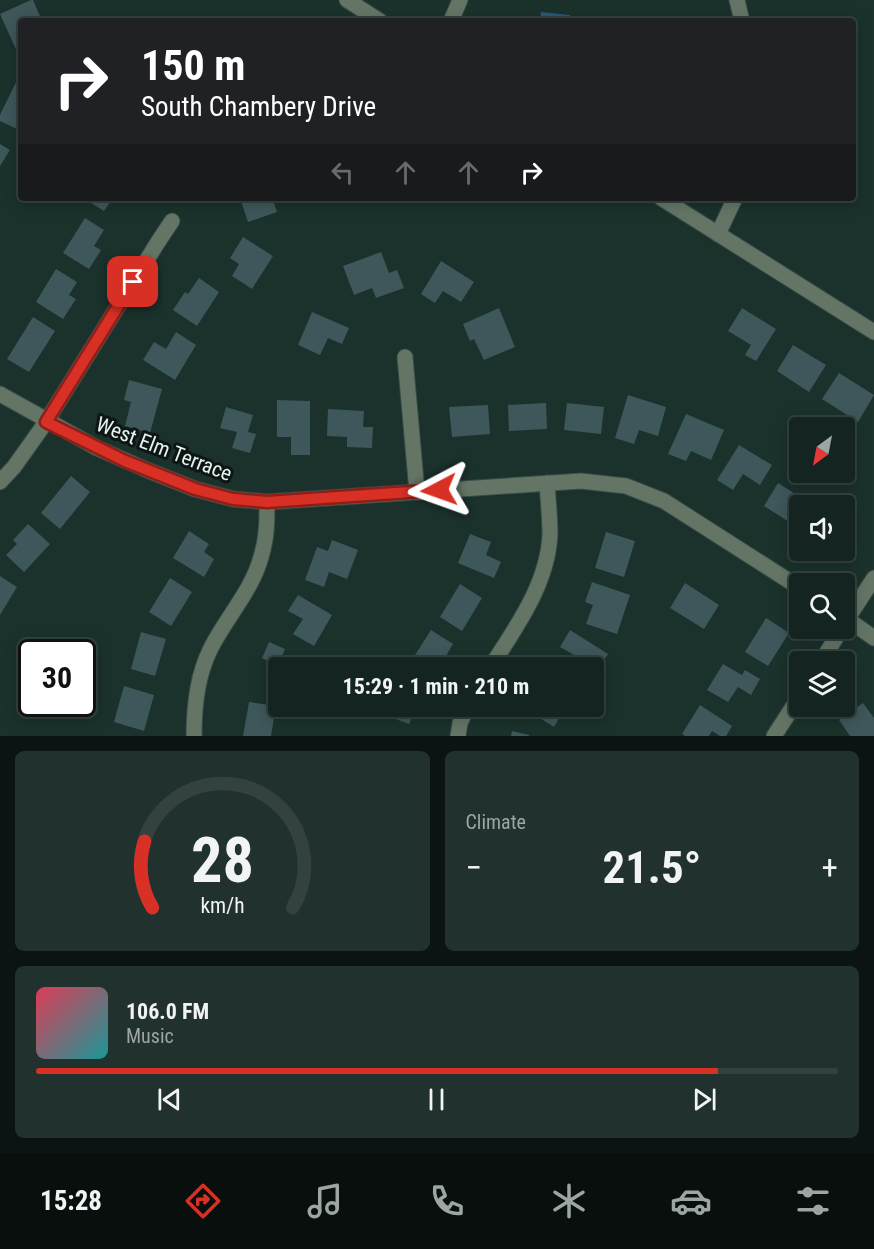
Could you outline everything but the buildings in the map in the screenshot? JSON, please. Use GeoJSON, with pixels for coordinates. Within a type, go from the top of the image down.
{"type":"FeatureCollection","features":[{"type":"Feature","properties":{"kind":"street"},"geometry":{"type":"LineString","coordinates":[[347,0],[375,18]]}},
{"type":"Feature","properties":{"kind":"street"},"geometry":{"type":"LineString","coordinates":[[452,18],[460,0]]}},
{"type":"Feature","properties":{"kind":"street"},"geometry":{"type":"LineString","coordinates":[[737,0],[741,18]]}},
{"type":"Feature","properties":{"kind":"street"},"geometry":{"type":"LineString","coordinates":[[666,201],[874,332]]}},
{"type":"Feature","properties":{"kind":"street"},"geometry":{"type":"LineString","coordinates":[[718,234],[734,201]]}},
{"type":"Feature","properties":{"kind":"street"},"geometry":{"type":"LineString","coordinates":[[0,482],[46,422],[172,221]]}},
{"type":"Feature","properties":{"kind":"street"},"geometry":{"type":"LineString","coordinates":[[405,357],[417,492]]}},
{"type":"Feature","properties":{"kind":"street","name":"West Elm Terrace"},"geometry":{"type":"LineString","coordinates":[[0,394],[46,422],[125,461],[195,489],[233,499],[267,502],[580,481],[626,486],[664,501],[789,581]]}},
{"type":"Feature","properties":{"kind":"street"},"geometry":{"type":"LineString","coordinates":[[497,657],[520,621],[536,589],[546,559],[550,534],[547,483]]}},
{"type":"Feature","properties":{"kind":"street"},"geometry":{"type":"LineString","coordinates":[[194,736],[199,680],[209,651],[250,583],[261,559],[267,535],[267,502]]}},
{"type":"Feature","properties":{"kind":"street"},"geometry":{"type":"LineString","coordinates":[[855,607],[874,578]]}},
{"type":"Feature","properties":{"kind":"street"},"geometry":{"type":"LineString","coordinates":[[855,628],[874,638]]}},
{"type":"Feature","properties":{"kind":"street"},"geometry":{"type":"LineString","coordinates":[[774,736],[789,713]]}},
{"type":"Feature","properties":{"kind":"street"},"geometry":{"type":"LineString","coordinates":[[458,736],[463,717]]}},
{"type":"Feature","properties":{"kind":"water"},"geometry":{"type":"Polygon","coordinates":[[[541,12],[570,15],[570,18],[540,18],[541,12]]]}},
{"type":"Feature","properties":{"kind":"route"},"geometry":{"type":"LineString","coordinates":[[133,282],[46,422],[125,461],[195,489],[233,499],[267,502],[439,490]]}}]}
